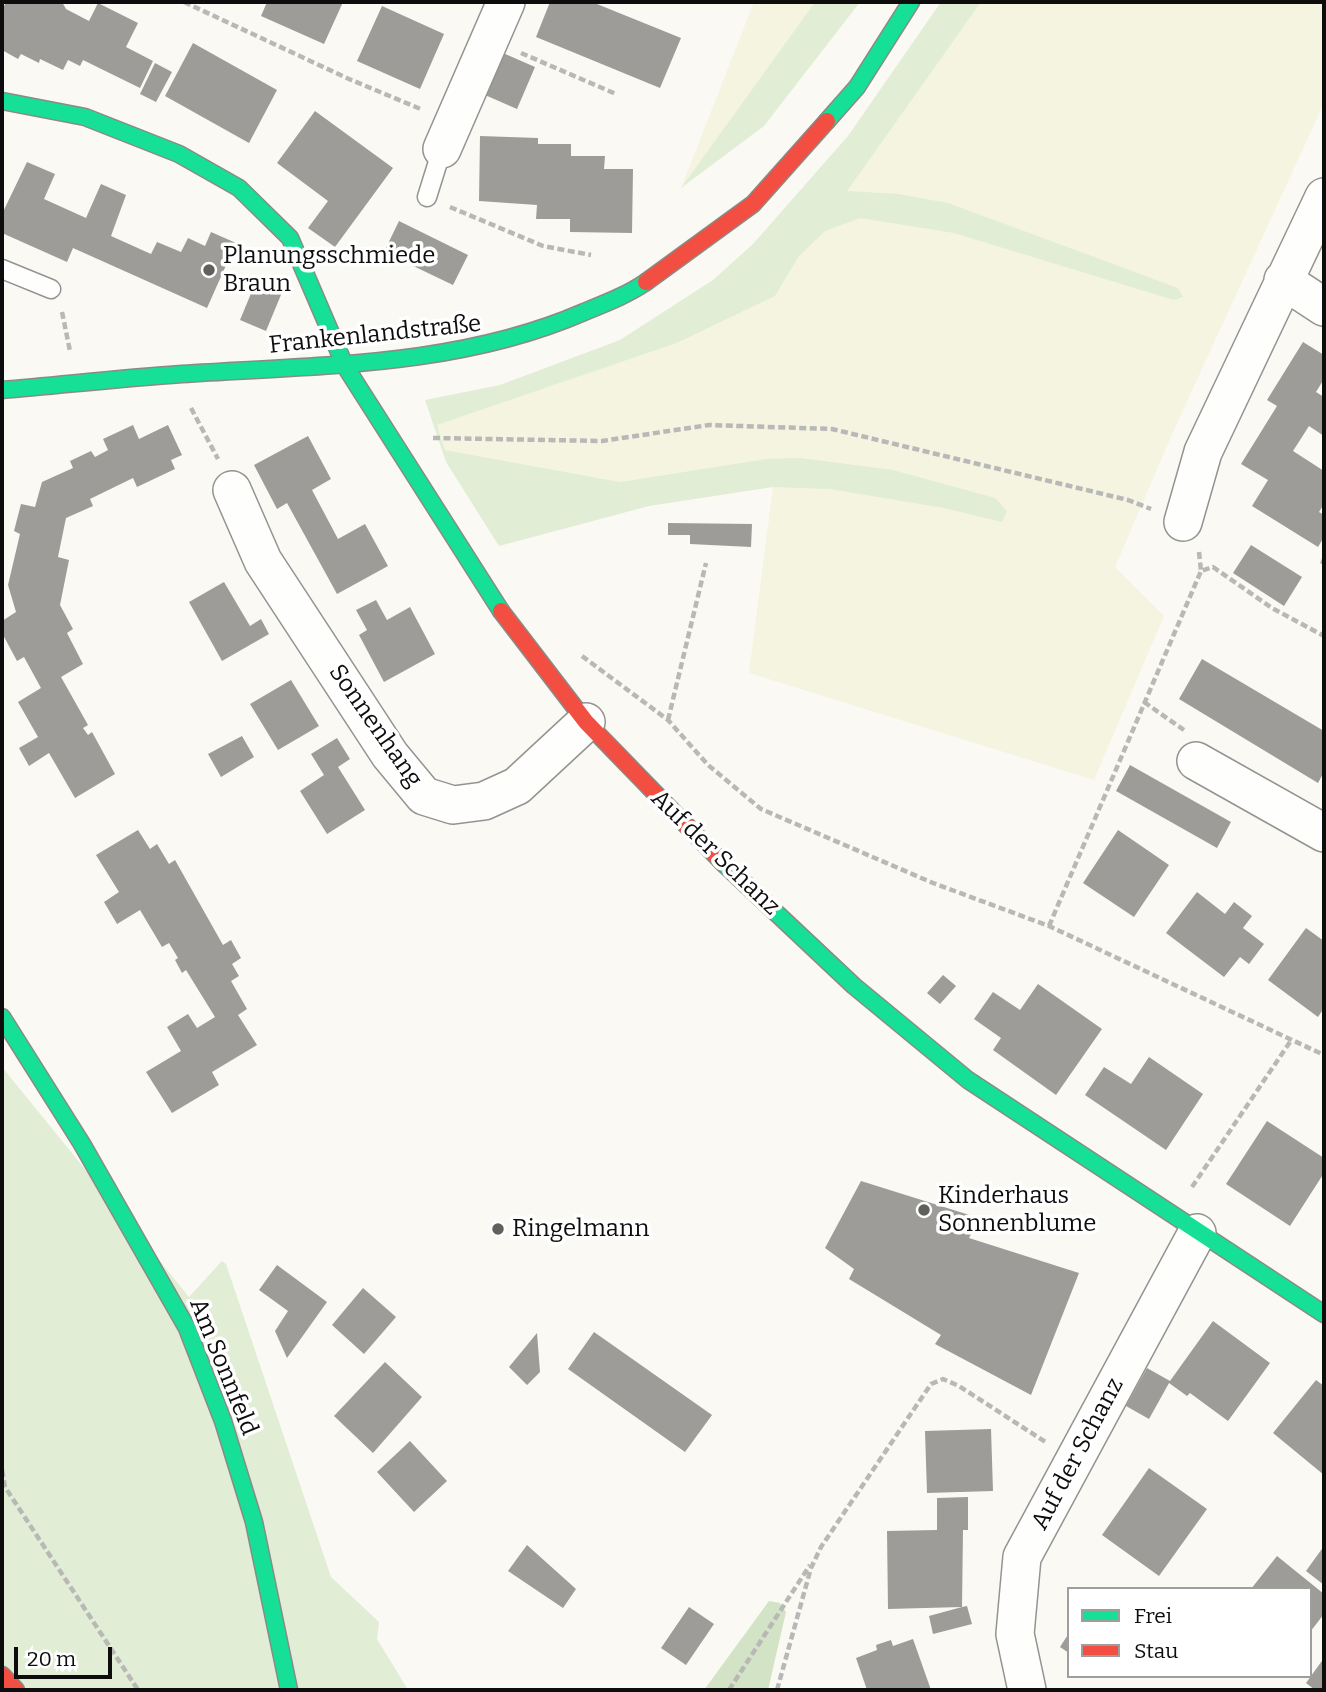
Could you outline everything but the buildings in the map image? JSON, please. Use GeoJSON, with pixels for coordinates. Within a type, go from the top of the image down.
{"type":"FeatureCollection","features":[{"type":"Feature","properties":{"kind":"main road","name":"Frankenlandstraße"},"geometry":{"type":"LineString","coordinates":[[2,390],[181,374],[345,366],[496,345],[556,324],[634,291],[753,204],[857,86],[911,2]]}},
{"type":"Feature","properties":{"kind":"main road","name":"Auf der Schanz"},"geometry":{"type":"LineString","coordinates":[[2,101],[85,117],[179,154],[239,188],[290,238],[312,283],[345,366],[506,619],[586,722],[702,844],[854,986],[968,1080],[1184,1225],[1324,1314]]}},
{"type":"Feature","properties":{"kind":"main road","name":"Am Sonnfeld"},"geometry":{"type":"LineString","coordinates":[[2,1017],[82,1144],[187,1328],[223,1420],[254,1522],[289,1690]]}},
{"type":"Feature","properties":{"kind":"main road"},"geometry":{"type":"LineString","coordinates":[[2,1675],[16,1690]]}},
{"type":"Feature","properties":{"kind":"street"},"geometry":{"type":"LineString","coordinates":[[448,135],[506,2]]}},
{"type":"Feature","properties":{"kind":"street"},"geometry":{"type":"LineString","coordinates":[[1183,522],[1203,452],[1324,197]]}},
{"type":"Feature","properties":{"kind":"street"},"geometry":{"type":"LineString","coordinates":[[1283,280],[1324,307]]}},
{"type":"Feature","properties":{"kind":"street","name":"Sonnenhang"},"geometry":{"type":"LineString","coordinates":[[232,489],[263,561],[390,755],[424,796],[453,805],[484,801],[517,786],[586,722]]}},
{"type":"Feature","properties":{"kind":"street"},"geometry":{"type":"LineString","coordinates":[[1196,761],[1324,833]]}},
{"type":"Feature","properties":{"kind":"street","name":"Auf der Schanz"},"geometry":{"type":"LineString","coordinates":[[1027,1690],[1015,1634],[1022,1557],[1075,1461],[1184,1225]]}},
{"type":"Feature","properties":{"kind":"lane"},"geometry":{"type":"LineString","coordinates":[[427,197],[448,135]]}},
{"type":"Feature","properties":{"kind":"lane"},"geometry":{"type":"LineString","coordinates":[[2,269],[55,296]]}},
{"type":"Feature","properties":{"kind":"path"},"geometry":{"type":"LineString","coordinates":[[184,2],[349,79],[448,135]]}},
{"type":"Feature","properties":{"kind":"path"},"geometry":{"type":"LineString","coordinates":[[490,40],[616,94]]}},
{"type":"Feature","properties":{"kind":"path"},"geometry":{"type":"LineString","coordinates":[[427,197],[543,246],[591,255]]}},
{"type":"Feature","properties":{"kind":"path"},"geometry":{"type":"LineString","coordinates":[[55,296],[67,332]]}},
{"type":"Feature","properties":{"kind":"path"},"geometry":{"type":"LineString","coordinates":[[190,407],[232,489]]}},
{"type":"Feature","properties":{"kind":"path"},"geometry":{"type":"LineString","coordinates":[[389,438],[602,442],[709,425],[832,429],[1128,500],[1183,522],[1200,552],[1201,571],[1143,702],[1126,752],[1049,926]]}},
{"type":"Feature","properties":{"kind":"path"},"geometry":{"type":"LineString","coordinates":[[668,720],[706,563]]}},
{"type":"Feature","properties":{"kind":"path"},"geometry":{"type":"LineString","coordinates":[[1201,571],[1213,567],[1272,608],[1324,636]]}},
{"type":"Feature","properties":{"kind":"path"},"geometry":{"type":"LineString","coordinates":[[577,652],[668,720],[708,765],[761,809],[933,883],[1049,926],[1324,1055]]}},
{"type":"Feature","properties":{"kind":"path"},"geometry":{"type":"LineString","coordinates":[[1143,702],[1193,736],[1196,761]]}},
{"type":"Feature","properties":{"kind":"path"},"geometry":{"type":"LineString","coordinates":[[1184,1225],[1292,1039]]}},
{"type":"Feature","properties":{"kind":"path"},"geometry":{"type":"LineString","coordinates":[[729,1690],[821,1547],[932,1384],[943,1379],[959,1386],[1075,1461]]}},
{"type":"Feature","properties":{"kind":"path"},"geometry":{"type":"LineString","coordinates":[[2,1470],[5,1487],[138,1690]]}},
{"type":"Feature","properties":{"kind":"path"},"geometry":{"type":"LineString","coordinates":[[777,1690],[811,1568],[821,1547]]}},
{"type":"Feature","properties":{"kind":"green space"},"geometry":{"type":"Polygon","coordinates":[[[754,2],[815,2],[681,188],[754,2]]]}},
{"type":"Feature","properties":{"kind":"green space"},"geometry":{"type":"Polygon","coordinates":[[[815,2],[860,2],[764,126],[681,188],[815,2]]]}},
{"type":"Feature","properties":{"kind":"green space"},"geometry":{"type":"Polygon","coordinates":[[[941,2],[981,2],[847,191],[898,194],[948,203],[1178,288],[1183,297],[1174,300],[954,233],[860,218],[825,231],[799,256],[775,296],[677,343],[437,425],[445,450],[620,482],[766,459],[800,458],[893,470],[995,498],[1007,511],[1002,522],[944,508],[830,489],[773,487],[649,506],[499,546],[446,462],[425,400],[500,385],[620,340],[713,280],[753,244],[848,136],[941,2]]]}},
{"type":"Feature","properties":{"kind":"green space"},"geometry":{"type":"Polygon","coordinates":[[[981,2],[1324,2],[1324,103],[1173,432],[1115,567],[1164,616],[1094,780],[749,673],[773,487],[766,459],[620,482],[445,450],[437,425],[677,343],[775,296],[799,255],[981,2]]]}},
{"type":"Feature","properties":{"kind":"green space"},"geometry":{"type":"Polygon","coordinates":[[[2,1067],[189,1297],[222,1261],[226,1264],[331,1577],[379,1622],[377,1639],[408,1690],[2,1690],[2,1067]]]}},
{"type":"Feature","properties":{"kind":"green space"},"geometry":{"type":"Polygon","coordinates":[[[769,1601],[780,1603],[786,1612],[768,1690],[704,1690],[769,1601]]]}},
{"type":"Feature","properties":{"kind":"traffic: fast"},"geometry":{"type":"LineString","coordinates":[[827,121],[857,87],[911,2]]}},
{"type":"Feature","properties":{"kind":"traffic: fast"},"geometry":{"type":"LineString","coordinates":[[2,101],[85,117],[179,154],[239,188],[290,238],[345,366],[501,611]]}},
{"type":"Feature","properties":{"kind":"traffic: fast"},"geometry":{"type":"LineString","coordinates":[[2,390],[160,376],[336,365],[437,353],[487,344],[536,330],[608,302],[646,282]]}},
{"type":"Feature","properties":{"kind":"traffic: fast"},"geometry":{"type":"LineString","coordinates":[[721,861],[854,986],[968,1080],[1324,1314]]}},
{"type":"Feature","properties":{"kind":"traffic: fast"},"geometry":{"type":"LineString","coordinates":[[2,1017],[82,1144],[187,1328],[223,1421],[254,1522],[289,1690]]}},
{"type":"Feature","properties":{"kind":"traffic: jam"},"geometry":{"type":"LineString","coordinates":[[646,282],[753,204],[827,121]]}},
{"type":"Feature","properties":{"kind":"traffic: jam"},"geometry":{"type":"LineString","coordinates":[[501,611],[586,722],[721,861]]}},
{"type":"Feature","properties":{"kind":"traffic: jam"},"geometry":{"type":"LineString","coordinates":[[2,1675],[16,1690]]}},
{"type":"Feature","properties":{"kind":"place","name":"Planungsschmiede Braun"},"geometry":{"type":"Point","coordinates":[209,270]}},
{"type":"Feature","properties":{"kind":"place","name":"Kinderhaus Sonnenblume"},"geometry":{"type":"Point","coordinates":[924,1210]}},
{"type":"Feature","properties":{"kind":"place","name":"Ringelmann"},"geometry":{"type":"Point","coordinates":[498,1229]}}]}
